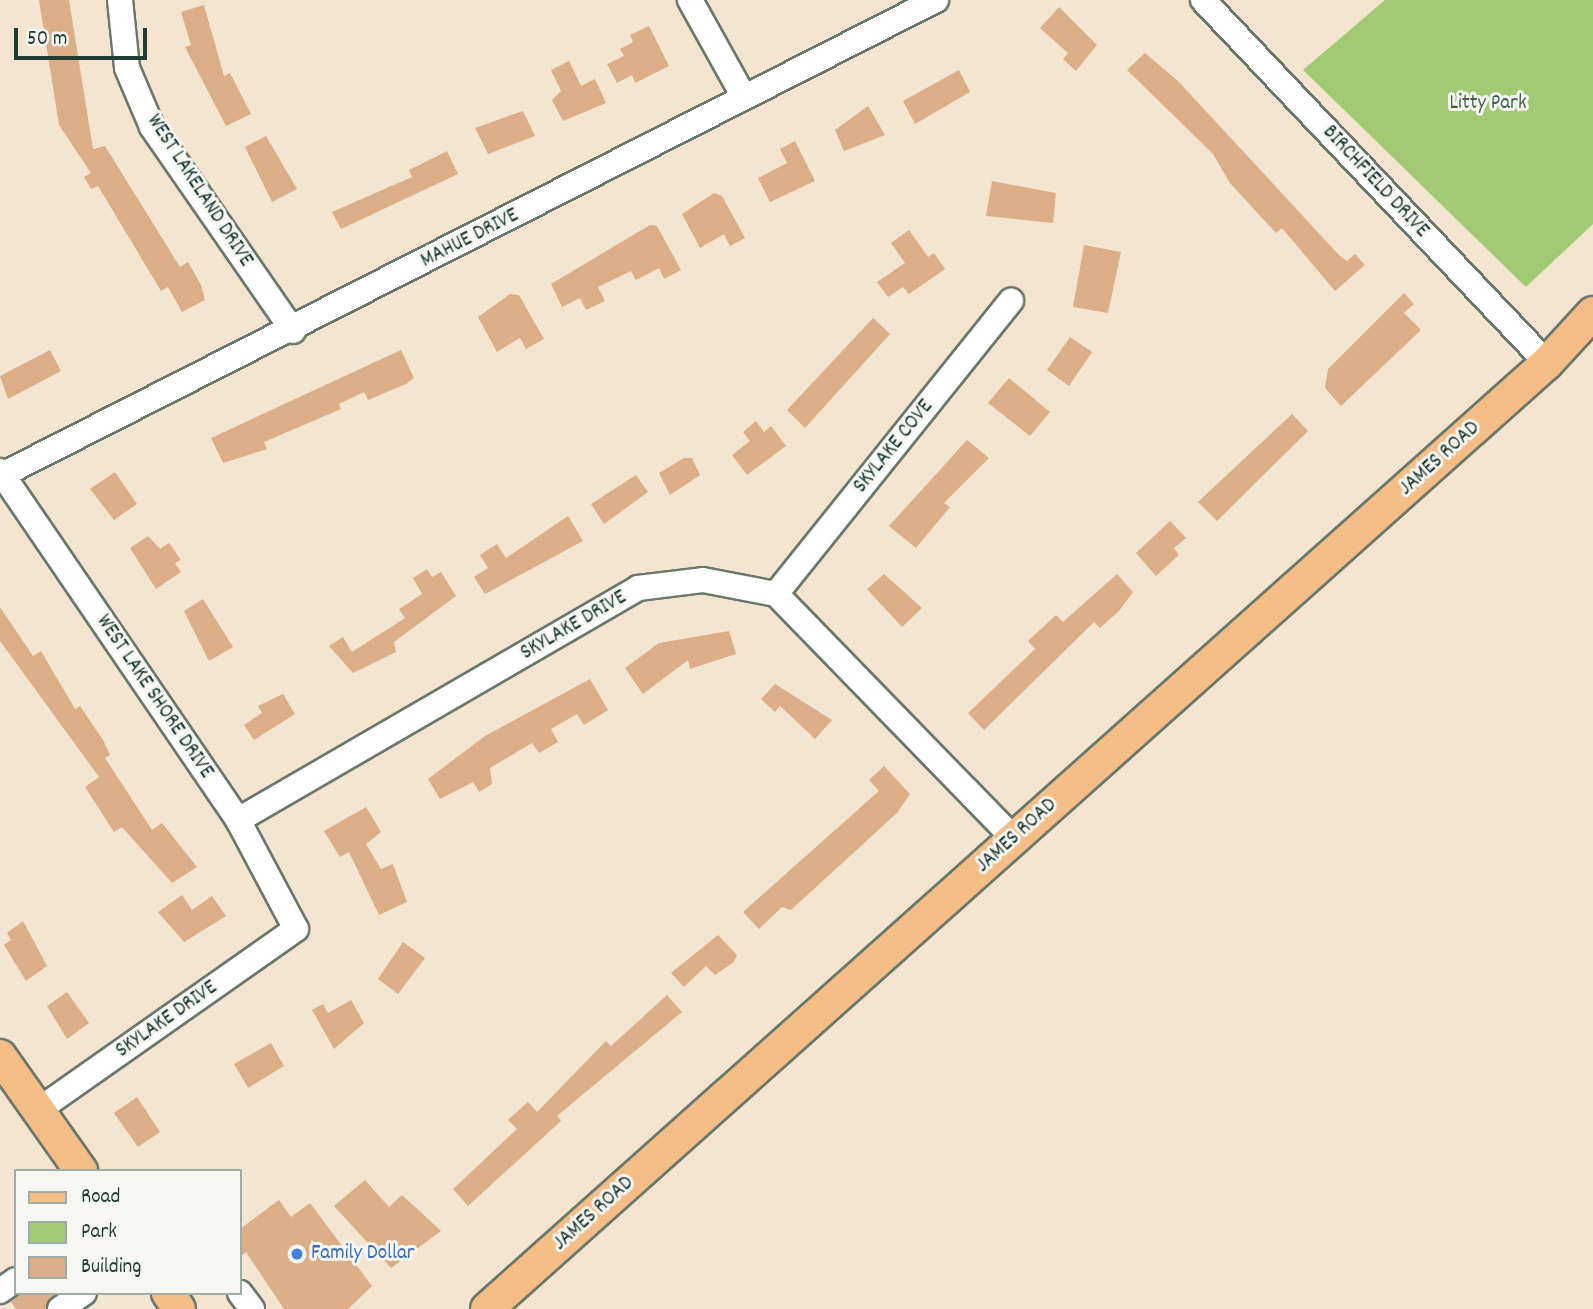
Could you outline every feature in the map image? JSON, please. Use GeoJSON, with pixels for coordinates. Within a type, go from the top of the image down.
{"type":"FeatureCollection","features":[{"type":"Feature","properties":{"kind":"main road","name":"JAMES ROAD"},"geometry":{"type":"LineString","coordinates":[[487,1309],[1547,363],[1593,313]]}},
{"type":"Feature","properties":{"kind":"main road","name":"JAMES ROAD"},"geometry":{"type":"LineString","coordinates":[[1547,363],[1593,331]]}},
{"type":"Feature","properties":{"kind":"main road"},"geometry":{"type":"LineString","coordinates":[[0,1056],[80,1169]]}},
{"type":"Feature","properties":{"kind":"street","name":"WEST LAKELAND DRIVE"},"geometry":{"type":"LineString","coordinates":[[121,0],[127,68],[152,127],[293,331]]}},
{"type":"Feature","properties":{"kind":"street"},"geometry":{"type":"LineString","coordinates":[[690,0],[744,97]]}},
{"type":"Feature","properties":{"kind":"street","name":"MAHUE DRIVE"},"geometry":{"type":"LineString","coordinates":[[1,473],[293,331],[936,0]]}},
{"type":"Feature","properties":{"kind":"street","name":"BIRCHFIELD DRIVE"},"geometry":{"type":"LineString","coordinates":[[1203,0],[1547,363]]}},
{"type":"Feature","properties":{"kind":"street","name":"SKYLAKE COVE"},"geometry":{"type":"LineString","coordinates":[[776,594],[1011,300]]}},
{"type":"Feature","properties":{"kind":"street","name":"WEST LAKE SHORE DRIVE"},"geometry":{"type":"LineString","coordinates":[[1,473],[238,820],[296,929]]}},
{"type":"Feature","properties":{"kind":"street","name":"SKYLAKE DRIVE"},"geometry":{"type":"LineString","coordinates":[[238,820],[639,588],[703,580],[776,594]]}},
{"type":"Feature","properties":{"kind":"street"},"geometry":{"type":"LineString","coordinates":[[776,594],[1014,839]]}},
{"type":"Feature","properties":{"kind":"street","name":"SKYLAKE DRIVE"},"geometry":{"type":"LineString","coordinates":[[38,1110],[296,929]]}},
{"type":"Feature","properties":{"kind":"street"},"geometry":{"type":"LineString","coordinates":[[60,1309],[80,1295]]}},
{"type":"Feature","properties":{"kind":"green space","name":"Litty Park"},"geometry":{"type":"Polygon","coordinates":[[[1385,0],[1593,0],[1593,224],[1526,287],[1303,70],[1385,0]]]}},
{"type":"Feature","properties":{"kind":"building"},"geometry":{"type":"Polygon","coordinates":[[[39,0],[69,0],[93,149],[105,146],[180,267],[188,262],[201,285],[205,300],[182,312],[168,287],[161,291],[98,186],[91,189],[84,177],[91,173],[59,125],[39,0]]]}},
{"type":"Feature","properties":{"kind":"building"},"geometry":{"type":"Polygon","coordinates":[[[204,5],[224,76],[230,73],[251,114],[226,126],[185,47],[191,45],[181,12],[204,5]]]}},
{"type":"Feature","properties":{"kind":"building"},"geometry":{"type":"Polygon","coordinates":[[[1059,7],[1097,45],[1076,71],[1063,59],[1068,53],[1040,28],[1059,7]]]}},
{"type":"Feature","properties":{"kind":"building"},"geometry":{"type":"Polygon","coordinates":[[[649,26],[669,66],[635,83],[632,75],[617,83],[607,64],[624,56],[620,49],[633,42],[630,35],[649,26]]]}},
{"type":"Feature","properties":{"kind":"building"},"geometry":{"type":"Polygon","coordinates":[[[1145,53],[1178,81],[1339,255],[1347,261],[1355,254],[1365,265],[1335,291],[1282,228],[1276,233],[1230,183],[1213,154],[1127,70],[1145,53]]]}},
{"type":"Feature","properties":{"kind":"building"},"geometry":{"type":"Polygon","coordinates":[[[569,61],[581,86],[595,79],[606,103],[563,121],[552,100],[561,91],[551,70],[569,61]]]}},
{"type":"Feature","properties":{"kind":"building"},"geometry":{"type":"Polygon","coordinates":[[[959,70],[970,92],[915,124],[903,101],[959,70]]]}},
{"type":"Feature","properties":{"kind":"building"},"geometry":{"type":"Polygon","coordinates":[[[868,106],[885,135],[844,151],[835,130],[868,106]]]}},
{"type":"Feature","properties":{"kind":"building"},"geometry":{"type":"Polygon","coordinates":[[[523,111],[535,136],[488,154],[475,128],[523,111]]]}},
{"type":"Feature","properties":{"kind":"building"},"geometry":{"type":"Polygon","coordinates":[[[266,136],[297,189],[272,202],[245,147],[266,136]]]}},
{"type":"Feature","properties":{"kind":"building"},"geometry":{"type":"Polygon","coordinates":[[[795,141],[815,181],[770,202],[758,178],[787,163],[780,149],[795,141]]]}},
{"type":"Feature","properties":{"kind":"building"},"geometry":{"type":"Polygon","coordinates":[[[447,151],[458,174],[341,229],[332,212],[412,177],[409,170],[447,151]]]}},
{"type":"Feature","properties":{"kind":"building"},"geometry":{"type":"Polygon","coordinates":[[[992,181],[1056,193],[1053,223],[986,216],[992,181]]]}},
{"type":"Feature","properties":{"kind":"building"},"geometry":{"type":"Polygon","coordinates":[[[714,193],[722,196],[745,238],[730,246],[724,234],[700,248],[682,214],[714,193]]]}},
{"type":"Feature","properties":{"kind":"building"},"geometry":{"type":"Polygon","coordinates":[[[650,225],[657,226],[681,270],[664,279],[659,268],[636,280],[631,271],[598,287],[605,301],[586,310],[580,298],[562,307],[551,284],[650,225]]]}},
{"type":"Feature","properties":{"kind":"building"},"geometry":{"type":"Polygon","coordinates":[[[909,230],[928,257],[934,253],[945,269],[909,294],[903,287],[888,297],[877,282],[905,263],[891,243],[909,230]]]}},
{"type":"Feature","properties":{"kind":"building"},"geometry":{"type":"Polygon","coordinates":[[[1084,245],[1121,252],[1108,313],[1073,307],[1084,245]]]}},
{"type":"Feature","properties":{"kind":"building"},"geometry":{"type":"Polygon","coordinates":[[[1404,293],[1414,304],[1404,313],[1421,330],[1341,406],[1325,388],[1328,369],[1404,293]]]}},
{"type":"Feature","properties":{"kind":"building"},"geometry":{"type":"Polygon","coordinates":[[[510,294],[519,295],[544,339],[526,349],[520,338],[497,352],[478,317],[510,294]]]}},
{"type":"Feature","properties":{"kind":"building"},"geometry":{"type":"Polygon","coordinates":[[[873,318],[890,334],[805,428],[787,410],[873,318]]]}},
{"type":"Feature","properties":{"kind":"building"},"geometry":{"type":"Polygon","coordinates":[[[1070,337],[1092,352],[1069,386],[1047,370],[1070,337]]]}},
{"type":"Feature","properties":{"kind":"building"},"geometry":{"type":"Polygon","coordinates":[[[50,350],[61,371],[8,399],[0,376],[50,350]]]}},
{"type":"Feature","properties":{"kind":"building"},"geometry":{"type":"Polygon","coordinates":[[[401,350],[414,378],[406,384],[368,400],[364,392],[339,404],[341,409],[264,442],[267,449],[223,463],[211,438],[401,350]]]}},
{"type":"Feature","properties":{"kind":"building"},"geometry":{"type":"Polygon","coordinates":[[[1009,378],[1050,412],[1030,436],[988,403],[1009,378]]]}},
{"type":"Feature","properties":{"kind":"building"},"geometry":{"type":"Polygon","coordinates":[[[1292,414],[1308,431],[1217,521],[1198,502],[1292,414]]]}},
{"type":"Feature","properties":{"kind":"building"},"geometry":{"type":"Polygon","coordinates":[[[756,421],[764,432],[771,426],[786,446],[747,475],[732,455],[750,441],[743,432],[756,421]]]}},
{"type":"Feature","properties":{"kind":"building"},"geometry":{"type":"Polygon","coordinates":[[[967,440],[989,458],[944,503],[950,507],[916,548],[889,526],[967,440]]]}},
{"type":"Feature","properties":{"kind":"building"},"geometry":{"type":"Polygon","coordinates":[[[684,458],[692,458],[700,475],[670,495],[659,473],[684,458]]]}},
{"type":"Feature","properties":{"kind":"building"},"geometry":{"type":"Polygon","coordinates":[[[115,472],[137,504],[114,520],[90,489],[115,472]]]}},
{"type":"Feature","properties":{"kind":"building"},"geometry":{"type":"Polygon","coordinates":[[[636,475],[648,492],[604,524],[591,504],[636,475]]]}},
{"type":"Feature","properties":{"kind":"building"},"geometry":{"type":"Polygon","coordinates":[[[568,516],[583,541],[485,594],[474,577],[488,568],[480,555],[497,544],[506,558],[568,516]]]}},
{"type":"Feature","properties":{"kind":"building"},"geometry":{"type":"Polygon","coordinates":[[[1170,521],[1186,538],[1174,548],[1179,555],[1156,576],[1136,553],[1170,521]]]}},
{"type":"Feature","properties":{"kind":"building"},"geometry":{"type":"Polygon","coordinates":[[[148,536],[160,549],[169,543],[181,560],[175,563],[181,572],[156,589],[130,548],[148,536]]]}},
{"type":"Feature","properties":{"kind":"building"},"geometry":{"type":"Polygon","coordinates":[[[427,569],[432,577],[441,572],[456,596],[394,642],[396,652],[353,673],[329,646],[343,637],[352,652],[405,618],[399,609],[422,594],[413,578],[427,569]]]}},
{"type":"Feature","properties":{"kind":"building"},"geometry":{"type":"Polygon","coordinates":[[[884,574],[922,608],[902,627],[867,589],[884,574]]]}},
{"type":"Feature","properties":{"kind":"building"},"geometry":{"type":"Polygon","coordinates":[[[1117,574],[1133,592],[1119,611],[1100,628],[1094,622],[984,730],[968,713],[1035,649],[1028,641],[1056,615],[1063,622],[1117,574]]]}},
{"type":"Feature","properties":{"kind":"building"},"geometry":{"type":"Polygon","coordinates":[[[203,599],[233,647],[209,661],[184,611],[203,599]]]}},
{"type":"Feature","properties":{"kind":"building"},"geometry":{"type":"Polygon","coordinates":[[[0,607],[33,656],[41,651],[75,709],[80,706],[103,740],[110,755],[105,758],[152,830],[162,823],[197,867],[172,883],[122,827],[114,832],[85,787],[99,777],[0,641],[0,607]]]}},
{"type":"Feature","properties":{"kind":"building"},"geometry":{"type":"Polygon","coordinates":[[[729,631],[736,654],[690,669],[688,660],[643,694],[625,668],[659,643],[729,631]]]}},
{"type":"Feature","properties":{"kind":"building"},"geometry":{"type":"Polygon","coordinates":[[[590,679],[608,710],[584,725],[577,714],[551,729],[558,742],[539,753],[532,743],[490,768],[492,784],[479,792],[473,782],[440,799],[428,779],[485,736],[590,679]]]}},
{"type":"Feature","properties":{"kind":"building"},"geometry":{"type":"Polygon","coordinates":[[[775,684],[832,720],[815,739],[780,706],[775,712],[761,699],[775,684]]]}},
{"type":"Feature","properties":{"kind":"building"},"geometry":{"type":"Polygon","coordinates":[[[283,694],[295,714],[254,740],[244,725],[262,713],[258,706],[283,694]]]}},
{"type":"Feature","properties":{"kind":"building"},"geometry":{"type":"Polygon","coordinates":[[[884,766],[910,794],[897,813],[791,910],[782,907],[759,929],[743,912],[879,791],[869,780],[884,766]]]}},
{"type":"Feature","properties":{"kind":"building"},"geometry":{"type":"Polygon","coordinates":[[[366,807],[381,832],[366,844],[381,869],[393,864],[407,902],[379,915],[349,852],[340,857],[324,831],[366,807]]]}},
{"type":"Feature","properties":{"kind":"building"},"geometry":{"type":"Polygon","coordinates":[[[182,895],[192,910],[212,896],[226,916],[184,942],[158,912],[182,895]]]}},
{"type":"Feature","properties":{"kind":"building"},"geometry":{"type":"Polygon","coordinates":[[[23,921],[47,966],[26,981],[4,945],[11,940],[7,933],[23,921]]]}},
{"type":"Feature","properties":{"kind":"building"},"geometry":{"type":"Polygon","coordinates":[[[718,935],[737,955],[734,962],[715,975],[706,966],[684,987],[671,973],[718,935]]]}},
{"type":"Feature","properties":{"kind":"building"},"geometry":{"type":"Polygon","coordinates":[[[403,942],[425,958],[398,994],[378,979],[403,942]]]}},
{"type":"Feature","properties":{"kind":"building"},"geometry":{"type":"Polygon","coordinates":[[[67,992],[89,1023],[67,1039],[47,1006],[67,992]]]}},
{"type":"Feature","properties":{"kind":"building"},"geometry":{"type":"Polygon","coordinates":[[[667,995],[682,1012],[557,1116],[561,1121],[468,1206],[453,1189],[517,1129],[508,1120],[528,1102],[537,1112],[606,1041],[611,1046],[667,995]]]}},
{"type":"Feature","properties":{"kind":"building"},"geometry":{"type":"Polygon","coordinates":[[[351,1000],[364,1023],[334,1049],[312,1010],[323,1004],[328,1013],[351,1000]]]}},
{"type":"Feature","properties":{"kind":"building"},"geometry":{"type":"Polygon","coordinates":[[[271,1043],[284,1066],[248,1088],[234,1064],[271,1043]]]}},
{"type":"Feature","properties":{"kind":"building"},"geometry":{"type":"Polygon","coordinates":[[[137,1097],[160,1132],[138,1147],[114,1113],[137,1097]]]}},
{"type":"Feature","properties":{"kind":"building"},"geometry":{"type":"Polygon","coordinates":[[[365,1180],[389,1207],[402,1195],[441,1231],[391,1268],[334,1206],[365,1180]]]}},
{"type":"Feature","properties":{"kind":"building","name":"Family Dollar"},"geometry":{"type":"Polygon","coordinates":[[[279,1200],[291,1217],[310,1203],[372,1286],[348,1309],[284,1309],[246,1252],[242,1255],[242,1228],[279,1200]]]}},
{"type":"Feature","properties":{"kind":"building"},"geometry":{"type":"Polygon","coordinates":[[[20,1295],[56,1295],[45,1309],[16,1309],[11,1302],[20,1295]]]}},
{"type":"Feature","properties":{"kind":"place","name":"Family Dollar"},"geometry":{"type":"Point","coordinates":[297,1254]}}]}
